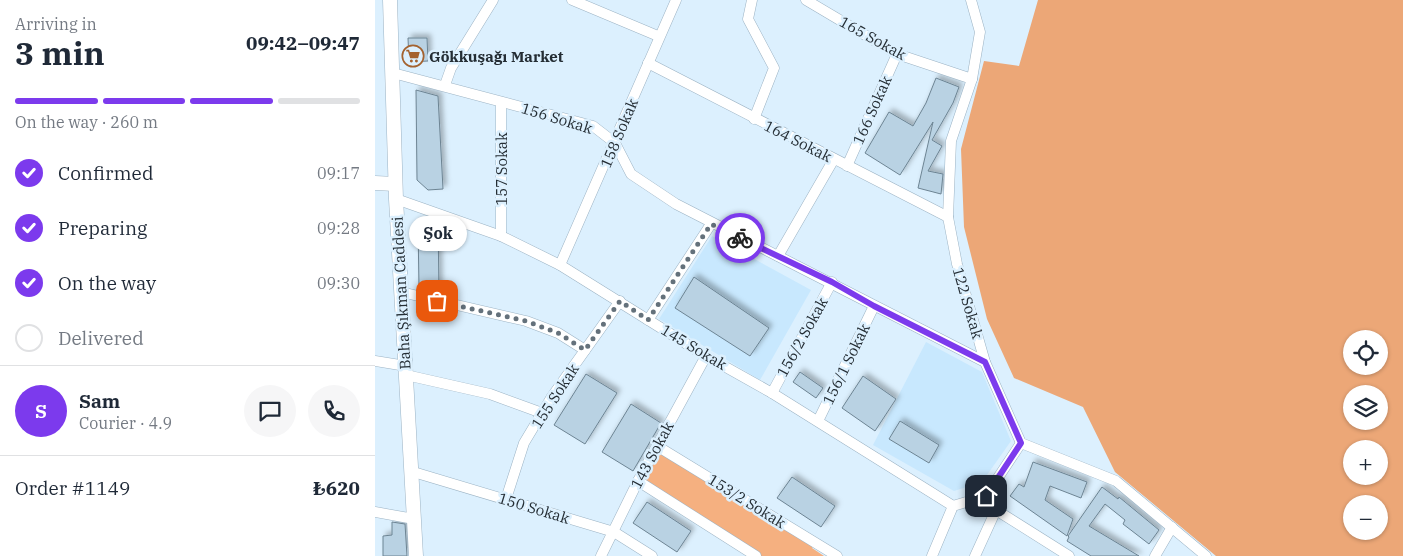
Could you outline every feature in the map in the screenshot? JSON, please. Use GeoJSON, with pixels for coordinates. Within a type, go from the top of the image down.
{"type":"FeatureCollection","features":[{"type":"Feature","properties":{"kind":"main road","name":"Baha Şıkman Caddesi"},"geometry":{"type":"LineString","coordinates":[[390,0],[395,184],[416,556]]}},
{"type":"Feature","properties":{"kind":"main road"},"geometry":{"type":"LineString","coordinates":[[375,184],[395,184]]}},
{"type":"Feature","properties":{"kind":"street"},"geometry":{"type":"LineString","coordinates":[[445,85],[451,68],[493,0]]}},
{"type":"Feature","properties":{"kind":"street"},"geometry":{"type":"LineString","coordinates":[[572,0],[658,36]]}},
{"type":"Feature","properties":{"kind":"street","name":"158 Sokak"},"geometry":{"type":"LineString","coordinates":[[560,264],[615,143],[658,36],[676,0]]}},
{"type":"Feature","properties":{"kind":"street"},"geometry":{"type":"LineString","coordinates":[[752,0],[748,19],[774,68],[754,119]]}},
{"type":"Feature","properties":{"kind":"street","name":"122 Sokak"},"geometry":{"type":"LineString","coordinates":[[971,0],[980,32],[972,79],[951,142],[948,217],[957,264],[985,362],[1021,443]]}},
{"type":"Feature","properties":{"kind":"street","name":"165 Sokak"},"geometry":{"type":"LineString","coordinates":[[809,1],[897,54],[972,79]]}},
{"type":"Feature","properties":{"kind":"street","name":"166 Sokak"},"geometry":{"type":"LineString","coordinates":[[847,166],[897,54]]}},
{"type":"Feature","properties":{"kind":"street","name":"164 Sokak"},"geometry":{"type":"LineString","coordinates":[[648,63],[948,217]]}},
{"type":"Feature","properties":{"kind":"street","name":"156 Sokak"},"geometry":{"type":"LineString","coordinates":[[393,73],[445,85],[593,126],[615,143],[631,174],[711,224],[832,282],[874,306],[985,362]]}},
{"type":"Feature","properties":{"kind":"street","name":"157 Sokak"},"geometry":{"type":"LineString","coordinates":[[501,102],[501,236]]}},
{"type":"Feature","properties":{"kind":"street"},"geometry":{"type":"LineString","coordinates":[[778,256],[834,159]]}},
{"type":"Feature","properties":{"kind":"street","name":"145 Sokak"},"geometry":{"type":"LineString","coordinates":[[396,199],[501,236],[560,264],[706,356],[818,421],[953,506]]}},
{"type":"Feature","properties":{"kind":"street"},"geometry":{"type":"LineString","coordinates":[[648,320],[711,224]]}},
{"type":"Feature","properties":{"kind":"street","name":"156/2 Sokak"},"geometry":{"type":"LineString","coordinates":[[771,393],[832,282]]}},
{"type":"Feature","properties":{"kind":"street"},"geometry":{"type":"LineString","coordinates":[[401,292],[526,321],[558,333],[585,350]]}},
{"type":"Feature","properties":{"kind":"street","name":"155 Sokak"},"geometry":{"type":"LineString","coordinates":[[505,499],[525,443],[542,413],[620,301]]}},
{"type":"Feature","properties":{"kind":"street","name":"156/1 Sokak"},"geometry":{"type":"LineString","coordinates":[[818,421],[874,306]]}},
{"type":"Feature","properties":{"kind":"street","name":"143 Sokak"},"geometry":{"type":"LineString","coordinates":[[601,556],[615,532],[638,481],[706,356]]}},
{"type":"Feature","properties":{"kind":"street"},"geometry":{"type":"LineString","coordinates":[[375,362],[490,394],[542,413]]}},
{"type":"Feature","properties":{"kind":"street"},"geometry":{"type":"LineString","coordinates":[[932,556],[953,506],[986,496],[1021,443],[1116,481],[1207,556]]}},
{"type":"Feature","properties":{"kind":"street","name":"153/2 Sokak"},"geometry":{"type":"LineString","coordinates":[[657,446],[837,556]]}},
{"type":"Feature","properties":{"kind":"street","name":"150 Sokak"},"geometry":{"type":"LineString","coordinates":[[410,471],[615,532],[652,556]]}},
{"type":"Feature","properties":{"kind":"street"},"geometry":{"type":"LineString","coordinates":[[638,481],[756,556]]}},
{"type":"Feature","properties":{"kind":"street"},"geometry":{"type":"LineString","coordinates":[[986,496],[996,510],[1055,552],[1069,556]]}},
{"type":"Feature","properties":{"kind":"street"},"geometry":{"type":"LineString","coordinates":[[975,556],[996,510]]}},
{"type":"Feature","properties":{"kind":"street"},"geometry":{"type":"LineString","coordinates":[[375,512],[414,519]]}},
{"type":"Feature","properties":{"kind":"street"},"geometry":{"type":"LineString","coordinates":[[1155,556],[1172,527]]}},
{"type":"Feature","properties":{"kind":"shaded area"},"geometry":{"type":"Polygon","coordinates":[[[1038,0],[1403,0],[1403,556],[1216,556],[1115,472],[1083,407],[1014,378],[987,319],[964,227],[961,149],[984,61],[1019,66],[1038,0]]]}},
{"type":"Feature","properties":{"kind":"shaded area"},"geometry":{"type":"Polygon","coordinates":[[[712,236],[811,290],[760,380],[659,319],[712,236]]]}},
{"type":"Feature","properties":{"kind":"shaded area"},"geometry":{"type":"Polygon","coordinates":[[[926,342],[982,372],[1011,441],[982,482],[954,491],[873,445],[926,342]]]}},
{"type":"Feature","properties":{"kind":"shaded area"},"geometry":{"type":"Polygon","coordinates":[[[657,446],[815,543],[812,548],[824,556],[756,556],[638,481],[657,446]]]}},
{"type":"Feature","properties":{"kind":"building"},"geometry":{"type":"Polygon","coordinates":[[[408,38],[427,38],[428,61],[409,62],[408,38]]]}},
{"type":"Feature","properties":{"kind":"building"},"geometry":{"type":"Polygon","coordinates":[[[936,78],[959,87],[953,103],[932,140],[942,146],[928,171],[943,174],[941,194],[918,188],[933,122],[900,175],[865,153],[889,112],[913,126],[926,103],[936,78]]]}},
{"type":"Feature","properties":{"kind":"building"},"geometry":{"type":"Polygon","coordinates":[[[416,90],[438,96],[443,189],[428,190],[417,180],[416,90]]]}},
{"type":"Feature","properties":{"kind":"building"},"geometry":{"type":"Polygon","coordinates":[[[418,222],[438,222],[439,291],[419,289],[418,222]]]}},
{"type":"Feature","properties":{"kind":"building"},"geometry":{"type":"Polygon","coordinates":[[[694,277],[769,328],[750,356],[675,308],[694,277]]]}},
{"type":"Feature","properties":{"kind":"building"},"geometry":{"type":"Polygon","coordinates":[[[800,372],[823,388],[816,398],[793,382],[800,372]]]}},
{"type":"Feature","properties":{"kind":"building"},"geometry":{"type":"Polygon","coordinates":[[[586,374],[617,393],[585,444],[554,425],[586,374]]]}},
{"type":"Feature","properties":{"kind":"building"},"geometry":{"type":"Polygon","coordinates":[[[863,376],[896,399],[875,431],[842,408],[863,376]]]}},
{"type":"Feature","properties":{"kind":"building"},"geometry":{"type":"Polygon","coordinates":[[[631,404],[661,423],[633,471],[602,452],[631,404]]]}},
{"type":"Feature","properties":{"kind":"building"},"geometry":{"type":"Polygon","coordinates":[[[900,421],[939,445],[929,463],[889,439],[900,421]]]}},
{"type":"Feature","properties":{"kind":"building"},"geometry":{"type":"Polygon","coordinates":[[[1033,462],[1087,482],[1081,498],[1050,486],[1045,500],[1073,519],[1067,536],[1010,496],[1019,484],[1024,487],[1033,462]]]}},
{"type":"Feature","properties":{"kind":"building"},"geometry":{"type":"Polygon","coordinates":[[[792,477],[835,506],[821,527],[777,498],[792,477]]]}},
{"type":"Feature","properties":{"kind":"building"},"geometry":{"type":"Polygon","coordinates":[[[1102,487],[1118,499],[1119,497],[1159,530],[1149,544],[1123,524],[1125,520],[1105,504],[1089,526],[1139,556],[1091,556],[1067,541],[1068,536],[1102,487]]]}},
{"type":"Feature","properties":{"kind":"building"},"geometry":{"type":"Polygon","coordinates":[[[647,502],[691,531],[677,552],[633,523],[647,502]]]}},
{"type":"Feature","properties":{"kind":"building"},"geometry":{"type":"Polygon","coordinates":[[[392,522],[405,524],[407,556],[383,556],[383,536],[392,535],[392,522]]]}},
{"type":"Feature","properties":{"kind":"way so far"},"geometry":{"type":"LineString","coordinates":[[437,301],[526,321],[558,333],[585,350],[620,301],[648,320],[711,224],[740,238]]}},
{"type":"Feature","properties":{"kind":"place","name":"Gökkuşağı Market"},"geometry":{"type":"Point","coordinates":[413,56]}},
{"type":"Feature","properties":{"kind":"place","name":"Şok"},"geometry":{"type":"Point","coordinates":[437,301]}},
{"type":"Feature","properties":{"kind":"route"},"geometry":{"type":"LineString","coordinates":[[740,238],[832,282],[874,306],[985,362],[1021,443],[986,496]]}}]}
